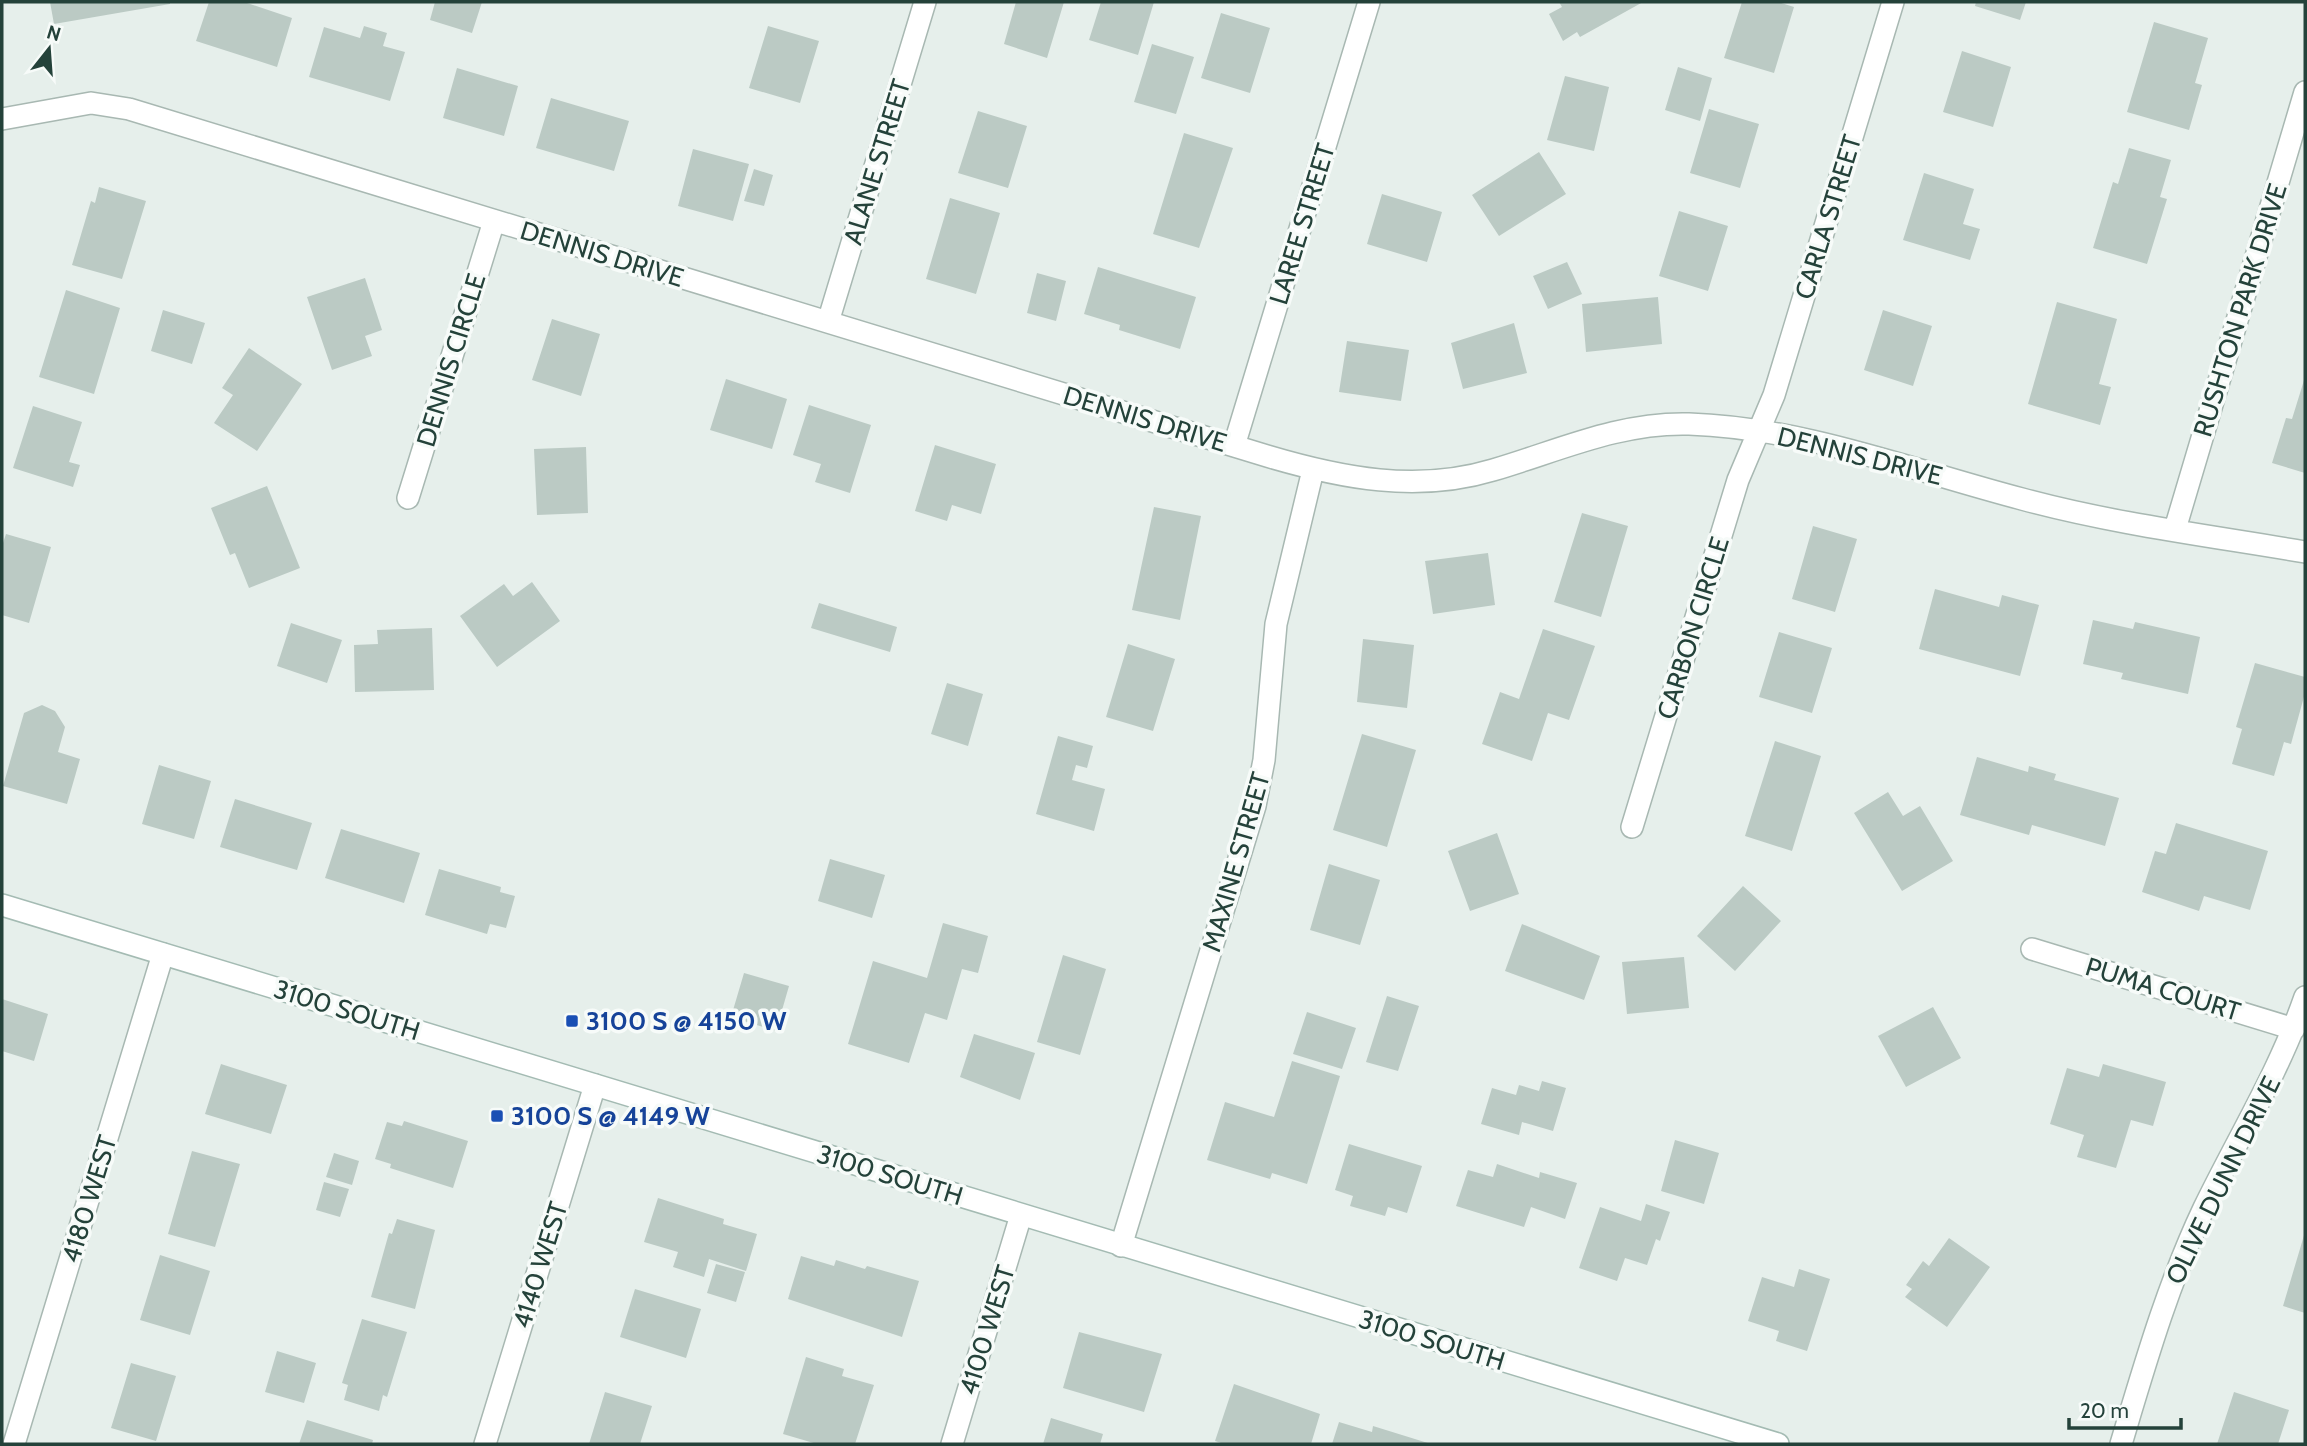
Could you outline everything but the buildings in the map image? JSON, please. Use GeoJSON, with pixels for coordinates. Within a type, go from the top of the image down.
{"type":"FeatureCollection","features":[{"type":"Feature","properties":{"kind":"street","name":"ALANE STREET"},"geometry":{"type":"LineString","coordinates":[[828,322],[925,2]]}},
{"type":"Feature","properties":{"kind":"street","name":"LAREE STREET"},"geometry":{"type":"LineString","coordinates":[[1234,446],[1369,2]]}},
{"type":"Feature","properties":{"kind":"street","name":"CARLA STREET"},"geometry":{"type":"LineString","coordinates":[[1758,430],[1774,395],[1893,2]]}},
{"type":"Feature","properties":{"kind":"street","name":"RUSHTON PARK DRIVE"},"geometry":{"type":"LineString","coordinates":[[2175,529],[2305,92]]}},
{"type":"Feature","properties":{"kind":"street","name":"DENNIS DRIVE"},"geometry":{"type":"LineString","coordinates":[[2,119],[72,105],[110,105],[1313,470],[1364,480],[1437,480],[1492,471],[1589,438],[1634,427],[1688,424],[1800,436],[2057,508],[2305,552]]}},
{"type":"Feature","properties":{"kind":"street","name":"DENNIS CIRCLE"},"geometry":{"type":"LineString","coordinates":[[408,498],[494,221]]}},
{"type":"Feature","properties":{"kind":"street","name":"CARBON CIRCLE"},"geometry":{"type":"LineString","coordinates":[[1632,827],[1738,480],[1758,430]]}},
{"type":"Feature","properties":{"kind":"street","name":"MAXINE STREET"},"geometry":{"type":"LineString","coordinates":[[1121,1245],[1255,806],[1264,760],[1276,624],[1313,470]]}},
{"type":"Feature","properties":{"kind":"street","name":"3100 SOUTH"},"geometry":{"type":"LineString","coordinates":[[2,905],[1777,1444]]}},
{"type":"Feature","properties":{"kind":"street","name":"PUMA COURT"},"geometry":{"type":"LineString","coordinates":[[2032,948],[2294,1029]]}},
{"type":"Feature","properties":{"kind":"street","name":"4180 WEST"},"geometry":{"type":"LineString","coordinates":[[14,1444],[163,954]]}},
{"type":"Feature","properties":{"kind":"street","name":"OLIVE DUNN DRIVE"},"geometry":{"type":"LineString","coordinates":[[2121,1444],[2152,1339],[2183,1257],[2294,1029],[2305,997]]}},
{"type":"Feature","properties":{"kind":"street","name":"4140 WEST"},"geometry":{"type":"LineString","coordinates":[[485,1444],[595,1085]]}},
{"type":"Feature","properties":{"kind":"street","name":"4100 WEST"},"geometry":{"type":"LineString","coordinates":[[952,1444],[1021,1215]]}},
{"type":"Feature","properties":{"kind":"place","name":"3100 S @ 4150 W"},"geometry":{"type":"Point","coordinates":[572,1021]}},
{"type":"Feature","properties":{"kind":"place","name":"3100 S @ 4149 W"},"geometry":{"type":"Point","coordinates":[497,1116]}}]}
